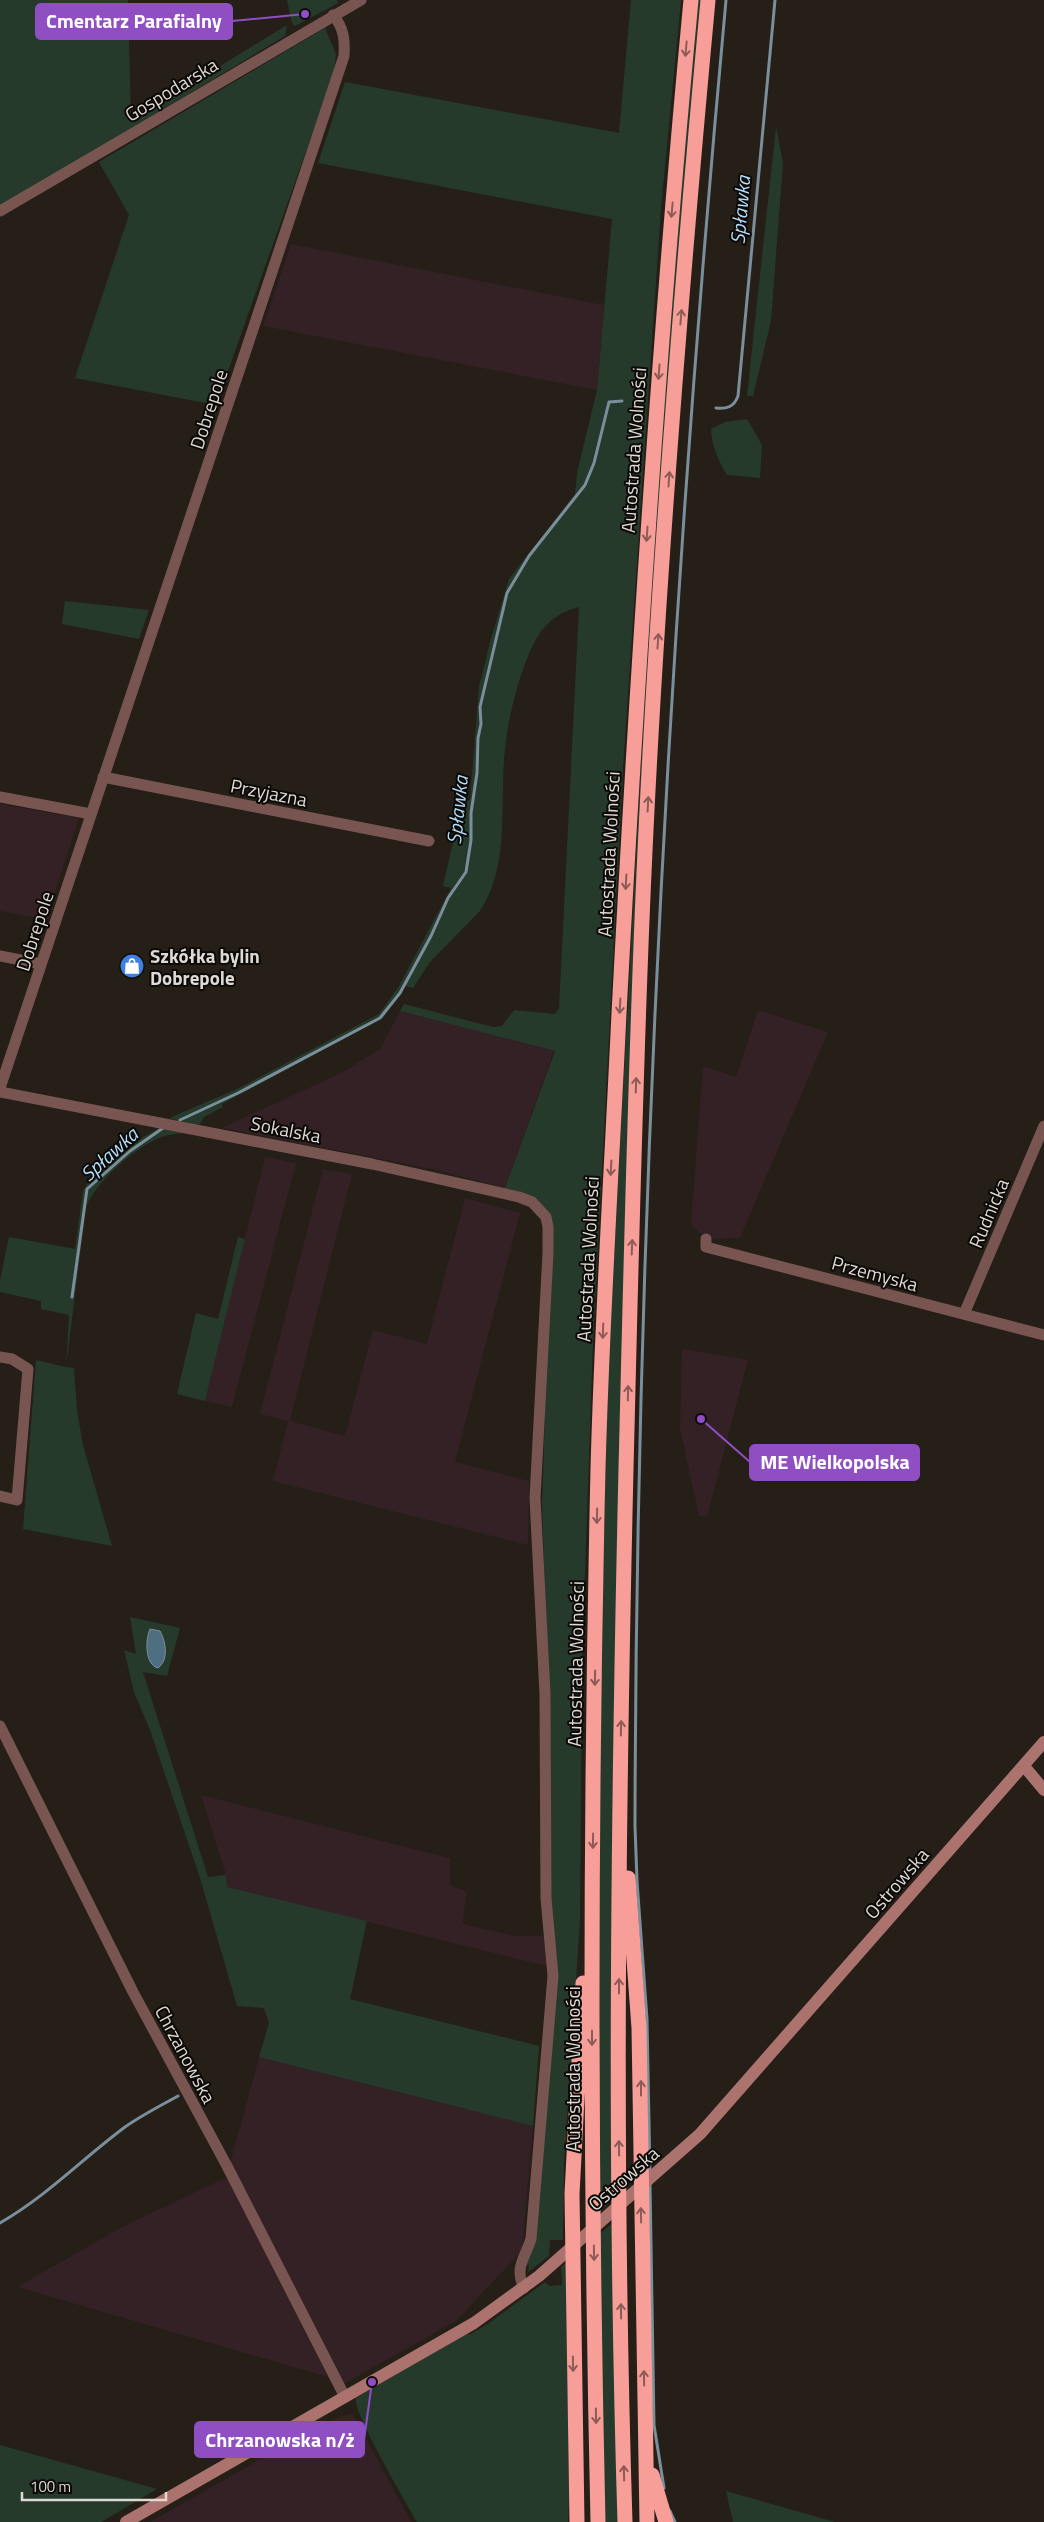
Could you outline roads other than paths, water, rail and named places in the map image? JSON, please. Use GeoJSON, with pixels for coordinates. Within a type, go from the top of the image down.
{"type":"FeatureCollection","features":[{"type":"Feature","properties":{"kind":"highway","name":"Autostrada Wolności"},"geometry":{"type":"LineString","coordinates":[[598,2522],[592,2151],[592,1920],[598,1467],[604,1306],[647,541],[668,258],[691,0]]}},
{"type":"Feature","properties":{"kind":"highway","name":"Autostrada Wolności"},"geometry":{"type":"LineString","coordinates":[[625,2522],[619,2091],[620,1777],[628,1374],[644,865],[677,362],[708,0]]}},
{"type":"Feature","properties":{"kind":"highway"},"geometry":{"type":"LineString","coordinates":[[620,1777],[639,2028],[647,2522]]}},
{"type":"Feature","properties":{"kind":"highway"},"geometry":{"type":"LineString","coordinates":[[577,2522],[572,2194],[582,1997],[592,1920]]}},
{"type":"Feature","properties":{"kind":"highway"},"geometry":{"type":"LineString","coordinates":[[645,2426],[653,2479],[666,2522]]}},
{"type":"Feature","properties":{"kind":"highway"},"geometry":{"type":"LineString","coordinates":[[572,2522],[575,2471]]}},
{"type":"Feature","properties":{"kind":"street","name":"Gospodarska"},"geometry":{"type":"LineString","coordinates":[[0,211],[333,15],[362,0]]}},
{"type":"Feature","properties":{"kind":"street","name":"Dobrepole"},"geometry":{"type":"LineString","coordinates":[[0,1088],[344,56],[345,40],[342,29],[333,15]]}},
{"type":"Feature","properties":{"kind":"street","name":"Przyjazna"},"geometry":{"type":"LineString","coordinates":[[104,777],[428,841]]}},
{"type":"Feature","properties":{"kind":"street"},"geometry":{"type":"LineString","coordinates":[[0,797],[91,814]]}},
{"type":"Feature","properties":{"kind":"street"},"geometry":{"type":"LineString","coordinates":[[0,956],[42,964]]}},
{"type":"Feature","properties":{"kind":"street","name":"Sokalska"},"geometry":{"type":"LineString","coordinates":[[0,1092],[353,1160],[508,1194],[532,1202],[546,1216],[548,1227],[535,1498],[545,1694],[546,1898],[552,1976],[531,2239],[519,2271],[519,2278],[524,2288]]}},
{"type":"Feature","properties":{"kind":"street","name":"Rudnicka"},"geometry":{"type":"LineString","coordinates":[[964,1314],[1044,1126]]}},
{"type":"Feature","properties":{"kind":"street","name":"Przemyska"},"geometry":{"type":"LineString","coordinates":[[706,1239],[706,1247],[1044,1335]]}},
{"type":"Feature","properties":{"kind":"street"},"geometry":{"type":"LineString","coordinates":[[0,1357],[12,1359],[28,1369],[18,1500],[0,1496]]}},
{"type":"Feature","properties":{"kind":"street","name":"Chrzanowska"},"geometry":{"type":"LineString","coordinates":[[0,1726],[133,1992],[227,2166],[345,2397]]}},
{"type":"Feature","properties":{"kind":"street","name":"Ostrowska"},"geometry":{"type":"LineString","coordinates":[[126,2522],[474,2323],[524,2288],[654,2176],[718,2115],[1044,1742]]}},
{"type":"Feature","properties":{"kind":"street"},"geometry":{"type":"LineString","coordinates":[[1024,1766],[1044,1790]]}},
{"type":"Feature","properties":{"kind":"water"},"geometry":{"type":"Polygon","coordinates":[[[150,1629],[160,1631],[164,1640],[165,1656],[158,1668],[154,1666],[148,1657],[147,1639],[150,1629]]]}},
{"type":"Feature","properties":{"kind":"waterway"},"geometry":{"type":"LineString","coordinates":[[650,2174],[647,2019],[635,1826],[637,1597],[649,1140],[660,912],[688,456],[726,0]]}},
{"type":"Feature","properties":{"kind":"waterway","name":"Spławka"},"geometry":{"type":"LineString","coordinates":[[716,408],[730,407],[738,396],[775,0]]}},
{"type":"Feature","properties":{"kind":"waterway","name":"Spławka"},"geometry":{"type":"LineString","coordinates":[[180,1120],[238,1093],[380,1018],[400,993],[431,936],[448,898],[466,872],[471,840],[471,813],[477,773],[478,738],[481,724],[480,707],[507,593],[529,556],[585,485],[594,463],[609,402],[622,401]]}},
{"type":"Feature","properties":{"kind":"waterway","name":"Spławka"},"geometry":{"type":"LineString","coordinates":[[72,1297],[87,1189],[130,1151],[163,1128]]}},
{"type":"Feature","properties":{"kind":"waterway"},"geometry":{"type":"LineString","coordinates":[[0,2223],[49,2189],[125,2127],[178,2096]]}},
{"type":"Feature","properties":{"kind":"waterway"},"geometry":{"type":"LineString","coordinates":[[650,2183],[654,2425],[664,2488]]}},
{"type":"Feature","properties":{"kind":"waterway"},"geometry":{"type":"LineString","coordinates":[[670,2511],[675,2522]]}},
{"type":"Feature","properties":{"kind":"place","name":"Cmentarz Parafialny"},"geometry":{"type":"Point","coordinates":[305,14]}},
{"type":"Feature","properties":{"kind":"place","name":"Szkółka bylin Dobrepole"},"geometry":{"type":"Point","coordinates":[132,966]}},
{"type":"Feature","properties":{"kind":"place","name":"ME Wielkopolska"},"geometry":{"type":"Point","coordinates":[701,1419]}},
{"type":"Feature","properties":{"kind":"place","name":"Chrzanowska n/ż"},"geometry":{"type":"Point","coordinates":[372,2382]}}]}
